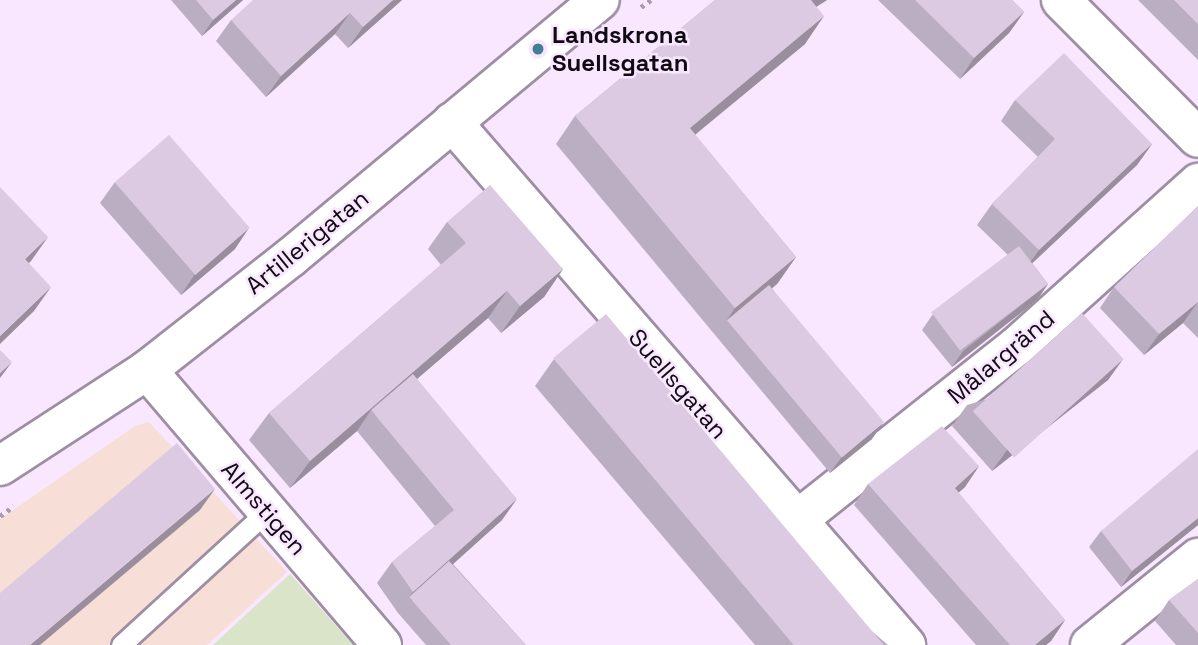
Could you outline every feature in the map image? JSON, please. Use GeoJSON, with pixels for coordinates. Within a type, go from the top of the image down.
{"type":"FeatureCollection","features":[{"type":"Feature","properties":{"kind":"street","name":"Artillerigatan"},"geometry":{"type":"LineString","coordinates":[[0,466],[147,370],[290,258],[600,0]]}},
{"type":"Feature","properties":{"kind":"street"},"geometry":{"type":"LineString","coordinates":[[1061,0],[1198,138]]}},
{"type":"Feature","properties":{"kind":"street","name":"Suellsgatan"},"geometry":{"type":"LineString","coordinates":[[452,122],[906,645]]}},
{"type":"Feature","properties":{"kind":"street","name":"Målargränd"},"geometry":{"type":"LineString","coordinates":[[796,521],[1017,346],[1198,183]]}},
{"type":"Feature","properties":{"kind":"street","name":"Almstigen"},"geometry":{"type":"LineString","coordinates":[[147,370],[382,645]]}},
{"type":"Feature","properties":{"kind":"street"},"geometry":{"type":"LineString","coordinates":[[1090,645],[1198,558]]}},
{"type":"Feature","properties":{"kind":"lane"},"geometry":{"type":"LineString","coordinates":[[121,645],[267,511]]}},
{"type":"Feature","properties":{"kind":"shaded area"},"geometry":{"type":"Polygon","coordinates":[[[149,422],[287,572],[207,645],[0,645],[0,519],[135,426],[149,422]]]}},
{"type":"Feature","properties":{"kind":"green space"},"geometry":{"type":"Polygon","coordinates":[[[290,574],[353,645],[213,645],[290,574]]]}},
{"type":"Feature","properties":{"kind":"building"},"geometry":{"type":"Polygon","coordinates":[[[196,0],[236,0],[213,20],[196,0]]]}},
{"type":"Feature","properties":{"kind":"building"},"geometry":{"type":"Polygon","coordinates":[[[253,0],[393,0],[363,27],[350,13],[281,76],[231,20],[253,0]]]}},
{"type":"Feature","properties":{"kind":"building"},"geometry":{"type":"Polygon","coordinates":[[[715,0],[811,0],[824,16],[690,128],[796,257],[735,308],[575,116],[715,0]]]}},
{"type":"Feature","properties":{"kind":"building"},"geometry":{"type":"Polygon","coordinates":[[[915,0],[1012,0],[1024,12],[974,58],[915,0]]]}},
{"type":"Feature","properties":{"kind":"building"},"geometry":{"type":"Polygon","coordinates":[[[1174,0],[1198,0],[1198,24],[1174,0]]]}},
{"type":"Feature","properties":{"kind":"building"},"geometry":{"type":"Polygon","coordinates":[[[1064,53],[1152,144],[1039,250],[992,204],[1055,139],[1015,100],[1064,53]]]}},
{"type":"Feature","properties":{"kind":"building"},"geometry":{"type":"Polygon","coordinates":[[[169,135],[250,228],[195,275],[115,182],[169,135]]]}},
{"type":"Feature","properties":{"kind":"building"},"geometry":{"type":"Polygon","coordinates":[[[490,185],[563,269],[520,306],[507,291],[310,461],[269,413],[466,243],[447,222],[490,185]]]}},
{"type":"Feature","properties":{"kind":"building"},"geometry":{"type":"Polygon","coordinates":[[[0,187],[48,237],[25,259],[51,287],[0,336],[0,187]]]}},
{"type":"Feature","properties":{"kind":"building"},"geometry":{"type":"Polygon","coordinates":[[[1198,206],[1198,302],[1159,334],[1114,287],[1198,206]]]}},
{"type":"Feature","properties":{"kind":"building"},"geometry":{"type":"Polygon","coordinates":[[[1019,246],[1048,284],[960,351],[931,312],[1019,246]]]}},
{"type":"Feature","properties":{"kind":"building"},"geometry":{"type":"Polygon","coordinates":[[[769,285],[884,422],[842,457],[727,320],[769,285]]]}},
{"type":"Feature","properties":{"kind":"building"},"geometry":{"type":"Polygon","coordinates":[[[1082,313],[1123,359],[1014,457],[973,411],[1082,313]]]}},
{"type":"Feature","properties":{"kind":"building"},"geometry":{"type":"Polygon","coordinates":[[[606,314],[884,645],[794,645],[553,358],[606,314]]]}},
{"type":"Feature","properties":{"kind":"building"},"geometry":{"type":"Polygon","coordinates":[[[0,350],[12,362],[0,373],[0,350]]]}},
{"type":"Feature","properties":{"kind":"building"},"geometry":{"type":"Polygon","coordinates":[[[413,374],[517,499],[413,592],[392,562],[454,510],[371,410],[413,374]]]}},
{"type":"Feature","properties":{"kind":"building"},"geometry":{"type":"Polygon","coordinates":[[[942,426],[979,466],[955,488],[1065,620],[1035,645],[1010,645],[868,484],[942,426]]]}},
{"type":"Feature","properties":{"kind":"building"},"geometry":{"type":"Polygon","coordinates":[[[177,443],[215,489],[30,645],[0,645],[0,593],[177,443]]]}},
{"type":"Feature","properties":{"kind":"building"},"geometry":{"type":"Polygon","coordinates":[[[1198,449],[1198,518],[1132,571],[1101,531],[1198,449]]]}},
{"type":"Feature","properties":{"kind":"building"},"geometry":{"type":"Polygon","coordinates":[[[449,561],[526,645],[451,645],[409,597],[449,561]]]}},
{"type":"Feature","properties":{"kind":"building"},"geometry":{"type":"Polygon","coordinates":[[[1198,579],[1198,633],[1169,600],[1198,579]]]}},
{"type":"Feature","properties":{"kind":"place","name":"Landskrona Suellsgatan"},"geometry":{"type":"Point","coordinates":[538,49]}}]}
